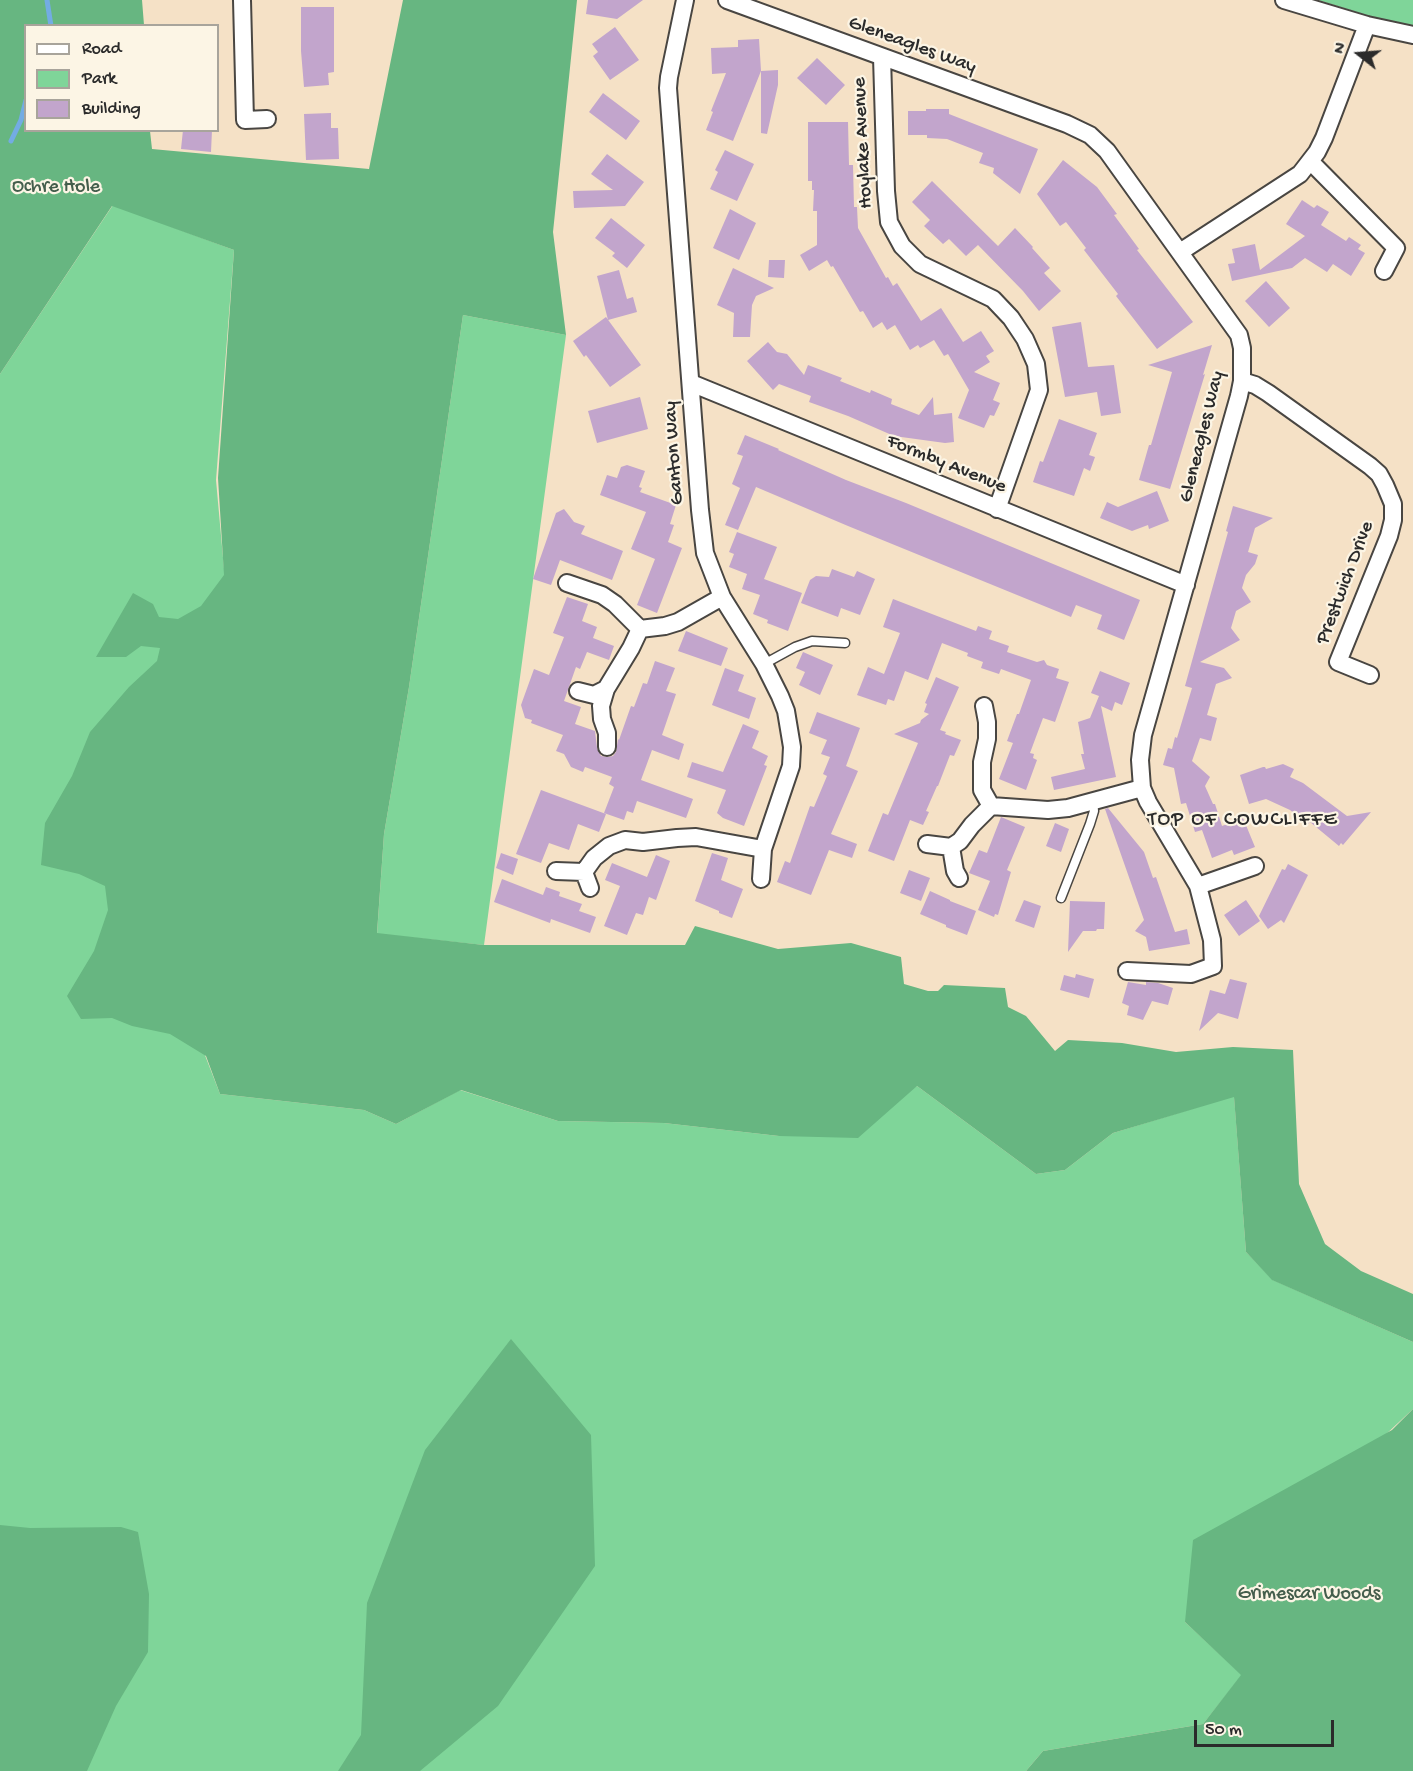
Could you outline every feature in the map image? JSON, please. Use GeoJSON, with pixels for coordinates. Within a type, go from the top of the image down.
{"type":"FeatureCollection","features":[{"type":"Feature","properties":{"kind":"street"},"geometry":{"type":"LineString","coordinates":[[242,0],[245,120],[267,119]]}},
{"type":"Feature","properties":{"kind":"street","name":"Ganton Way"},"geometry":{"type":"LineString","coordinates":[[685,0],[668,88],[705,553],[722,597],[764,664],[786,711],[792,747],[791,766],[764,849],[761,879]]}},
{"type":"Feature","properties":{"kind":"street","name":"Gleneagles Way"},"geometry":{"type":"LineString","coordinates":[[727,0],[1067,124],[1090,135],[1107,151],[1239,335],[1242,348],[1242,381],[1143,735],[1140,760],[1142,788],[1148,802],[1198,886],[1212,940],[1213,966],[1191,974],[1127,971]]}},
{"type":"Feature","properties":{"kind":"street"},"geometry":{"type":"LineString","coordinates":[[1284,0],[1367,25],[1413,35]]}},
{"type":"Feature","properties":{"kind":"street"},"geometry":{"type":"LineString","coordinates":[[1180,252],[1300,174],[1324,138],[1367,25]]}},
{"type":"Feature","properties":{"kind":"street","name":"Hoylake Avenue"},"geometry":{"type":"LineString","coordinates":[[882,57],[889,222],[902,246],[920,264],[993,299],[1011,318],[1025,339],[1036,364],[1039,390],[997,509]]}},
{"type":"Feature","properties":{"kind":"street"},"geometry":{"type":"LineString","coordinates":[[1310,161],[1396,248],[1384,271]]}},
{"type":"Feature","properties":{"kind":"street","name":"Prestwich Drive"},"geometry":{"type":"LineString","coordinates":[[1242,381],[1255,385],[1268,393],[1370,465],[1385,485],[1393,504],[1393,520],[1389,536],[1338,662],[1370,675]]}},
{"type":"Feature","properties":{"kind":"street","name":"Formby Avenue"},"geometry":{"type":"LineString","coordinates":[[691,383],[1186,585]]}},
{"type":"Feature","properties":{"kind":"street"},"geometry":{"type":"LineString","coordinates":[[567,583],[602,595],[615,604],[640,629]]}},
{"type":"Feature","properties":{"kind":"street"},"geometry":{"type":"LineString","coordinates":[[640,629],[678,622],[722,597]]}},
{"type":"Feature","properties":{"kind":"street"},"geometry":{"type":"LineString","coordinates":[[607,747],[607,733],[602,719],[601,706],[606,689],[640,629]]}},
{"type":"Feature","properties":{"kind":"street"},"geometry":{"type":"LineString","coordinates":[[579,691],[594,695],[606,689]]}},
{"type":"Feature","properties":{"kind":"street"},"geometry":{"type":"LineString","coordinates":[[984,706],[987,739],[982,762],[982,790],[991,806]]}},
{"type":"Feature","properties":{"kind":"street"},"geometry":{"type":"LineString","coordinates":[[927,844],[951,847],[960,841],[991,806],[1048,810],[1068,808],[1142,788]]}},
{"type":"Feature","properties":{"kind":"street"},"geometry":{"type":"LineString","coordinates":[[556,872],[587,880],[594,858],[609,846],[625,840],[643,842],[696,837],[764,849]]}},
{"type":"Feature","properties":{"kind":"street"},"geometry":{"type":"LineString","coordinates":[[951,847],[955,871],[959,878]]}},
{"type":"Feature","properties":{"kind":"street"},"geometry":{"type":"LineString","coordinates":[[1198,886],[1255,866]]}},
{"type":"Feature","properties":{"kind":"lane"},"geometry":{"type":"LineString","coordinates":[[764,664],[795,647],[812,641],[845,643]]}},
{"type":"Feature","properties":{"kind":"lane"},"geometry":{"type":"LineString","coordinates":[[1061,898],[1090,824],[1094,811],[1093,801]]}},
{"type":"Feature","properties":{"kind":"green space","name":"Ochre Hole"},"geometry":{"type":"Polygon","coordinates":[[[0,0],[142,0],[144,24],[24,24],[24,132],[150,132],[152,149],[369,169],[403,0],[577,0],[553,232],[566,335],[463,315],[409,687],[384,834],[377,933],[484,945],[685,945],[695,926],[778,949],[851,943],[901,957],[904,984],[928,991],[938,991],[944,985],[1005,988],[1008,1007],[1026,1016],[1055,1051],[1068,1040],[1122,1043],[1176,1052],[1233,1047],[1293,1050],[1299,1184],[1325,1244],[1361,1271],[1413,1294],[1413,1342],[1272,1280],[1246,1252],[1234,1097],[1113,1133],[1065,1170],[1036,1174],[917,1086],[858,1138],[779,1136],[664,1123],[558,1121],[461,1090],[396,1124],[364,1110],[220,1094],[206,1056],[170,1034],[132,1026],[112,1018],[81,1019],[67,996],[94,951],[108,910],[105,886],[79,874],[41,865],[45,823],[72,776],[90,732],[129,687],[157,661],[160,648],[141,646],[126,657],[96,657],[133,593],[153,604],[159,617],[178,619],[201,606],[224,575],[218,478],[234,250],[112,206],[0,374],[0,0]]]}},
{"type":"Feature","properties":{"kind":"green space"},"geometry":{"type":"Polygon","coordinates":[[[1318,0],[1413,0],[1413,26],[1366,15],[1318,0]]]}},
{"type":"Feature","properties":{"kind":"green space"},"geometry":{"type":"Polygon","coordinates":[[[113,205],[234,250],[216,480],[238,724],[196,1032],[220,1094],[364,1110],[396,1124],[460,1090],[558,1121],[664,1123],[779,1136],[917,1086],[1036,1174],[1065,1170],[1113,1133],[1234,1096],[1246,1252],[1273,1280],[1413,1342],[1413,1409],[1185,1622],[1242,1675],[1203,1724],[1043,1751],[1026,1771],[0,1771],[0,374],[113,205]]]}},
{"type":"Feature","properties":{"kind":"green space"},"geometry":{"type":"Polygon","coordinates":[[[463,315],[566,335],[484,945],[377,934],[384,834],[409,687],[463,315]]]}},
{"type":"Feature","properties":{"kind":"green space"},"geometry":{"type":"Polygon","coordinates":[[[511,1339],[591,1435],[595,1566],[498,1706],[420,1771],[338,1771],[361,1735],[367,1603],[425,1450],[511,1339]]]}},
{"type":"Feature","properties":{"kind":"green space","name":"Grimescar Woods"},"geometry":{"type":"Polygon","coordinates":[[[1413,1409],[1413,1771],[1026,1771],[1043,1751],[1203,1724],[1241,1675],[1185,1622],[1193,1540],[1392,1430],[1413,1409]]]}},
{"type":"Feature","properties":{"kind":"green space"},"geometry":{"type":"Polygon","coordinates":[[[0,1525],[30,1528],[121,1527],[138,1532],[149,1594],[148,1652],[116,1706],[87,1771],[0,1771],[0,1525]]]}},
{"type":"Feature","properties":{"kind":"building"},"geometry":{"type":"Polygon","coordinates":[[[588,0],[643,0],[617,19],[586,14],[588,0]]]}},
{"type":"Feature","properties":{"kind":"building"},"geometry":{"type":"Polygon","coordinates":[[[301,7],[334,7],[334,72],[328,73],[329,85],[304,87],[301,7]]]}},
{"type":"Feature","properties":{"kind":"building"},"geometry":{"type":"Polygon","coordinates":[[[615,27],[639,60],[610,80],[593,56],[598,52],[592,44],[615,27]]]}},
{"type":"Feature","properties":{"kind":"building"},"geometry":{"type":"Polygon","coordinates":[[[759,39],[761,71],[733,141],[706,130],[726,73],[712,74],[711,48],[738,47],[738,40],[759,39]]]}},
{"type":"Feature","properties":{"kind":"building"},"geometry":{"type":"Polygon","coordinates":[[[817,58],[845,85],[826,105],[797,78],[817,58]]]}},
{"type":"Feature","properties":{"kind":"building"},"geometry":{"type":"Polygon","coordinates":[[[778,70],[778,85],[767,134],[761,133],[761,71],[778,70]]]}},
{"type":"Feature","properties":{"kind":"building"},"geometry":{"type":"Polygon","coordinates":[[[603,93],[640,121],[626,140],[589,112],[603,93]]]}},
{"type":"Feature","properties":{"kind":"building"},"geometry":{"type":"Polygon","coordinates":[[[926,109],[949,109],[949,114],[1038,149],[1020,194],[993,173],[994,168],[979,163],[983,153],[947,139],[927,138],[927,135],[908,135],[908,111],[926,111],[926,109]]]}},
{"type":"Feature","properties":{"kind":"building"},"geometry":{"type":"Polygon","coordinates":[[[331,113],[331,128],[338,128],[339,159],[306,160],[304,114],[331,113]]]}},
{"type":"Feature","properties":{"kind":"building"},"geometry":{"type":"Polygon","coordinates":[[[808,122],[848,122],[849,165],[853,165],[854,207],[857,207],[858,228],[886,278],[888,277],[893,286],[897,283],[921,321],[941,308],[963,342],[981,331],[994,351],[986,356],[990,362],[974,372],[1000,383],[993,400],[1000,403],[994,416],[990,415],[984,428],[958,418],[969,390],[948,354],[944,356],[934,340],[920,348],[918,345],[910,350],[895,325],[887,330],[882,322],[873,328],[863,311],[860,312],[833,266],[831,267],[827,260],[809,271],[800,255],[817,245],[817,211],[813,211],[812,181],[808,181],[808,122]]]}},
{"type":"Feature","properties":{"kind":"building"},"geometry":{"type":"Polygon","coordinates":[[[183,132],[212,132],[211,152],[181,149],[183,132]]]}},
{"type":"Feature","properties":{"kind":"building"},"geometry":{"type":"Polygon","coordinates":[[[725,150],[754,164],[737,201],[710,189],[718,172],[715,170],[725,150]]]}},
{"type":"Feature","properties":{"kind":"building"},"geometry":{"type":"Polygon","coordinates":[[[607,154],[644,182],[625,206],[574,208],[573,191],[613,190],[591,174],[607,154]]]}},
{"type":"Feature","properties":{"kind":"building"},"geometry":{"type":"Polygon","coordinates":[[[1063,160],[1097,187],[1117,214],[1114,215],[1139,249],[1137,250],[1193,322],[1157,349],[1116,296],[1118,294],[1084,250],[1086,248],[1066,222],[1060,226],[1037,194],[1063,160]]]}},
{"type":"Feature","properties":{"kind":"building"},"geometry":{"type":"Polygon","coordinates":[[[932,181],[998,246],[1015,228],[1050,268],[1044,273],[1061,291],[1039,311],[1023,291],[978,245],[966,256],[949,239],[943,244],[924,226],[930,220],[912,202],[932,181]]]}},
{"type":"Feature","properties":{"kind":"building"},"geometry":{"type":"Polygon","coordinates":[[[1302,200],[1314,208],[1317,205],[1329,212],[1321,225],[1346,241],[1349,237],[1361,245],[1358,249],[1365,253],[1351,276],[1333,264],[1327,272],[1305,258],[1292,268],[1232,281],[1228,264],[1235,263],[1232,249],[1255,244],[1260,270],[1305,236],[1286,224],[1302,200]]]}},
{"type":"Feature","properties":{"kind":"building"},"geometry":{"type":"Polygon","coordinates":[[[730,209],[756,223],[739,260],[713,248],[730,209]]]}},
{"type":"Feature","properties":{"kind":"building"},"geometry":{"type":"Polygon","coordinates":[[[611,218],[645,245],[627,268],[612,256],[615,253],[595,238],[611,218]]]}},
{"type":"Feature","properties":{"kind":"building"},"geometry":{"type":"Polygon","coordinates":[[[769,260],[785,260],[784,278],[768,277],[769,260]]]}},
{"type":"Feature","properties":{"kind":"building"},"geometry":{"type":"Polygon","coordinates":[[[733,268],[774,288],[756,296],[752,305],[750,337],[733,337],[734,313],[717,305],[733,268]]]}},
{"type":"Feature","properties":{"kind":"building"},"geometry":{"type":"Polygon","coordinates":[[[619,270],[627,299],[633,297],[637,312],[608,320],[597,276],[619,270]]]}},
{"type":"Feature","properties":{"kind":"building"},"geometry":{"type":"Polygon","coordinates":[[[1266,281],[1290,308],[1269,327],[1245,301],[1266,281]]]}},
{"type":"Feature","properties":{"kind":"building"},"geometry":{"type":"Polygon","coordinates":[[[606,317],[641,365],[610,387],[573,341],[606,317]]]}},
{"type":"Feature","properties":{"kind":"building"},"geometry":{"type":"Polygon","coordinates":[[[1081,322],[1088,367],[1114,365],[1121,413],[1101,416],[1097,392],[1065,397],[1052,327],[1081,322]]]}},
{"type":"Feature","properties":{"kind":"building"},"geometry":{"type":"Polygon","coordinates":[[[768,342],[777,352],[787,354],[804,375],[808,365],[842,378],[840,381],[892,399],[891,404],[919,415],[933,397],[934,415],[952,413],[954,442],[945,443],[894,436],[809,402],[811,396],[779,384],[773,390],[747,361],[768,342]]]}},
{"type":"Feature","properties":{"kind":"building"},"geometry":{"type":"Polygon","coordinates":[[[1212,345],[1170,489],[1139,480],[1172,372],[1148,365],[1212,345]]]}},
{"type":"Feature","properties":{"kind":"building"},"geometry":{"type":"Polygon","coordinates":[[[640,397],[648,429],[597,443],[588,411],[640,397]]]}},
{"type":"Feature","properties":{"kind":"building"},"geometry":{"type":"Polygon","coordinates":[[[1059,419],[1097,433],[1089,455],[1095,457],[1090,471],[1084,468],[1074,496],[1033,482],[1059,419]]]}},
{"type":"Feature","properties":{"kind":"building"},"geometry":{"type":"Polygon","coordinates":[[[745,435],[846,480],[1140,600],[1124,640],[1097,629],[1102,615],[1076,605],[1071,617],[756,487],[738,530],[725,525],[740,488],[732,484],[743,456],[737,454],[745,435]]]}},
{"type":"Feature","properties":{"kind":"building"},"geometry":{"type":"Polygon","coordinates":[[[627,465],[645,471],[639,487],[642,488],[640,492],[676,505],[670,524],[674,525],[668,542],[682,548],[657,613],[637,605],[655,559],[631,549],[646,512],[600,495],[607,475],[617,478],[621,467],[627,465]]]}},
{"type":"Feature","properties":{"kind":"building"},"geometry":{"type":"Polygon","coordinates":[[[1157,491],[1169,521],[1149,529],[1148,525],[1132,531],[1100,518],[1107,502],[1118,507],[1157,491]]]}},
{"type":"Feature","properties":{"kind":"building"},"geometry":{"type":"Polygon","coordinates":[[[1233,506],[1273,518],[1255,528],[1248,552],[1258,555],[1255,564],[1246,575],[1242,588],[1251,602],[1236,611],[1231,628],[1240,640],[1200,662],[1224,668],[1232,678],[1216,684],[1207,715],[1217,718],[1211,741],[1200,738],[1192,761],[1210,777],[1205,786],[1215,804],[1222,826],[1243,818],[1255,847],[1234,855],[1232,850],[1212,858],[1202,830],[1195,832],[1186,803],[1181,804],[1174,768],[1163,765],[1168,748],[1172,749],[1175,737],[1177,738],[1192,688],[1185,686],[1228,532],[1226,531],[1233,506]]]}},
{"type":"Feature","properties":{"kind":"building"},"geometry":{"type":"Polygon","coordinates":[[[564,509],[574,522],[585,526],[581,534],[623,551],[612,580],[560,560],[551,585],[533,579],[556,513],[564,509]]]}},
{"type":"Feature","properties":{"kind":"building"},"geometry":{"type":"Polygon","coordinates":[[[737,532],[777,547],[764,579],[802,593],[788,631],[767,623],[768,620],[753,614],[760,595],[742,589],[747,574],[729,567],[734,554],[729,552],[737,532]]]}},
{"type":"Feature","properties":{"kind":"building"},"geometry":{"type":"Polygon","coordinates":[[[832,569],[854,577],[857,571],[875,579],[860,615],[841,608],[838,617],[801,603],[810,580],[816,576],[829,577],[832,569]]]}},
{"type":"Feature","properties":{"kind":"building"},"geometry":{"type":"Polygon","coordinates":[[[567,597],[588,604],[582,621],[597,627],[593,638],[614,646],[609,660],[587,652],[580,669],[576,667],[564,701],[581,707],[575,724],[595,731],[597,748],[601,756],[613,756],[616,752],[618,739],[631,706],[634,707],[643,683],[647,684],[655,661],[675,668],[666,691],[676,694],[662,735],[684,744],[679,760],[652,750],[641,780],[693,799],[686,818],[637,801],[633,813],[627,811],[624,820],[604,813],[614,787],[609,784],[612,777],[585,767],[583,772],[571,767],[564,754],[556,751],[563,735],[531,723],[532,720],[525,718],[521,705],[534,669],[549,675],[564,637],[553,633],[567,597]]]}},
{"type":"Feature","properties":{"kind":"building"},"geometry":{"type":"Polygon","coordinates":[[[893,599],[976,631],[978,626],[992,631],[989,639],[1009,646],[1007,652],[1037,662],[1044,660],[1047,665],[1059,669],[1056,678],[1069,682],[1055,722],[1043,718],[1030,753],[1034,754],[1033,758],[1037,760],[1026,790],[999,779],[1013,743],[1007,741],[1031,680],[1001,669],[999,674],[981,668],[983,662],[967,656],[968,653],[942,643],[928,680],[905,671],[894,701],[888,699],[886,705],[857,695],[868,667],[884,674],[900,633],[883,627],[893,599]]]}},
{"type":"Feature","properties":{"kind":"building"},"geometry":{"type":"Polygon","coordinates":[[[686,631],[728,648],[721,666],[678,651],[686,631]]]}},
{"type":"Feature","properties":{"kind":"building"},"geometry":{"type":"Polygon","coordinates":[[[803,652],[833,665],[820,695],[799,685],[805,672],[796,668],[803,652]]]}},
{"type":"Feature","properties":{"kind":"building"},"geometry":{"type":"Polygon","coordinates":[[[725,668],[744,675],[738,691],[756,698],[749,719],[712,705],[725,668]]]}},
{"type":"Feature","properties":{"kind":"building"},"geometry":{"type":"Polygon","coordinates":[[[1100,671],[1130,683],[1122,705],[1115,702],[1112,711],[1101,706],[1116,777],[1054,790],[1051,777],[1085,769],[1078,722],[1090,718],[1099,696],[1091,693],[1100,671]]]}},
{"type":"Feature","properties":{"kind":"building"},"geometry":{"type":"Polygon","coordinates":[[[936,677],[959,687],[940,730],[961,740],[954,756],[950,755],[926,811],[929,812],[923,825],[910,820],[894,861],[868,851],[883,813],[888,815],[918,743],[894,734],[920,723],[929,714],[924,712],[927,704],[925,703],[936,677]]]}},
{"type":"Feature","properties":{"kind":"building"},"geometry":{"type":"Polygon","coordinates":[[[817,712],[860,728],[846,766],[858,771],[831,834],[857,844],[852,858],[829,850],[811,895],[777,882],[785,861],[790,863],[810,806],[814,807],[827,776],[823,774],[830,757],[821,754],[827,740],[809,733],[817,712]]]}},
{"type":"Feature","properties":{"kind":"building"},"geometry":{"type":"Polygon","coordinates":[[[743,724],[759,731],[752,748],[768,756],[764,765],[767,766],[744,826],[723,818],[717,813],[726,790],[687,777],[692,762],[723,772],[743,724]]]}},
{"type":"Feature","properties":{"kind":"building"},"geometry":{"type":"Polygon","coordinates":[[[1283,764],[1294,769],[1290,777],[1303,783],[1347,816],[1371,812],[1343,845],[1341,843],[1339,846],[1310,822],[1308,824],[1290,810],[1266,799],[1249,804],[1240,775],[1263,767],[1266,769],[1283,764]]]}},
{"type":"Feature","properties":{"kind":"building"},"geometry":{"type":"Polygon","coordinates":[[[541,790],[606,814],[599,832],[578,824],[569,850],[549,843],[541,863],[516,854],[541,790]]]}},
{"type":"Feature","properties":{"kind":"building"},"geometry":{"type":"Polygon","coordinates":[[[1108,808],[1144,852],[1153,878],[1156,877],[1175,932],[1187,929],[1190,944],[1149,951],[1146,937],[1135,931],[1144,920],[1105,809],[1108,808]]]}},
{"type":"Feature","properties":{"kind":"building"},"geometry":{"type":"Polygon","coordinates":[[[1001,817],[1025,827],[1007,870],[1011,872],[998,915],[995,914],[994,917],[978,910],[990,881],[969,873],[979,850],[987,853],[1001,817]]]}},
{"type":"Feature","properties":{"kind":"building"},"geometry":{"type":"Polygon","coordinates":[[[1055,823],[1069,829],[1061,852],[1046,846],[1055,823]]]}},
{"type":"Feature","properties":{"kind":"building"},"geometry":{"type":"Polygon","coordinates":[[[501,853],[518,859],[513,875],[496,868],[501,853]]]}},
{"type":"Feature","properties":{"kind":"building"},"geometry":{"type":"Polygon","coordinates":[[[712,853],[728,858],[721,880],[743,889],[732,918],[695,901],[712,853]]]}},
{"type":"Feature","properties":{"kind":"building"},"geometry":{"type":"Polygon","coordinates":[[[656,855],[670,861],[656,900],[649,897],[643,915],[636,913],[627,935],[604,926],[620,886],[605,880],[612,863],[647,877],[656,855]]]}},
{"type":"Feature","properties":{"kind":"building"},"geometry":{"type":"Polygon","coordinates":[[[1288,864],[1308,875],[1284,923],[1281,920],[1268,929],[1259,916],[1282,869],[1285,870],[1288,864]]]}},
{"type":"Feature","properties":{"kind":"building"},"geometry":{"type":"Polygon","coordinates":[[[909,870],[930,878],[921,901],[900,893],[909,870]]]}},
{"type":"Feature","properties":{"kind":"building"},"geometry":{"type":"Polygon","coordinates":[[[502,879],[543,895],[546,887],[560,892],[559,896],[582,904],[579,911],[596,917],[590,933],[551,919],[550,923],[494,902],[502,879]]]}},
{"type":"Feature","properties":{"kind":"building"},"geometry":{"type":"Polygon","coordinates":[[[930,891],[976,911],[967,935],[920,914],[930,891]]]}},
{"type":"Feature","properties":{"kind":"building"},"geometry":{"type":"Polygon","coordinates":[[[1024,900],[1041,906],[1034,928],[1015,921],[1024,900]]]}},
{"type":"Feature","properties":{"kind":"building"},"geometry":{"type":"Polygon","coordinates":[[[1246,900],[1260,921],[1239,936],[1224,915],[1246,900]]]}},
{"type":"Feature","properties":{"kind":"building"},"geometry":{"type":"Polygon","coordinates":[[[1070,901],[1105,902],[1104,929],[1083,931],[1068,952],[1070,901]]]}},
{"type":"Feature","properties":{"kind":"building"},"geometry":{"type":"Polygon","coordinates":[[[1076,974],[1094,979],[1089,998],[1060,990],[1064,975],[1075,978],[1076,974]]]}},
{"type":"Feature","properties":{"kind":"building"},"geometry":{"type":"Polygon","coordinates":[[[1230,979],[1247,983],[1238,1019],[1218,1013],[1199,1031],[1210,990],[1225,994],[1230,979]]]}},
{"type":"Feature","properties":{"kind":"building"},"geometry":{"type":"Polygon","coordinates":[[[1128,982],[1146,985],[1146,982],[1158,983],[1173,988],[1168,1005],[1152,1001],[1143,1020],[1127,1015],[1129,1006],[1122,1003],[1128,982]]]}},
{"type":"Feature","properties":{"kind":"waterway"},"geometry":{"type":"LineString","coordinates":[[47,0],[51,24]]}},
{"type":"Feature","properties":{"kind":"waterway"},"geometry":{"type":"LineString","coordinates":[[11,141],[24,108]]}},
{"type":"Feature","properties":{"kind":"district","name":"TOP OF COWCLIFFE"},"geometry":{"type":"Point","coordinates":[1243,821]}}]}
